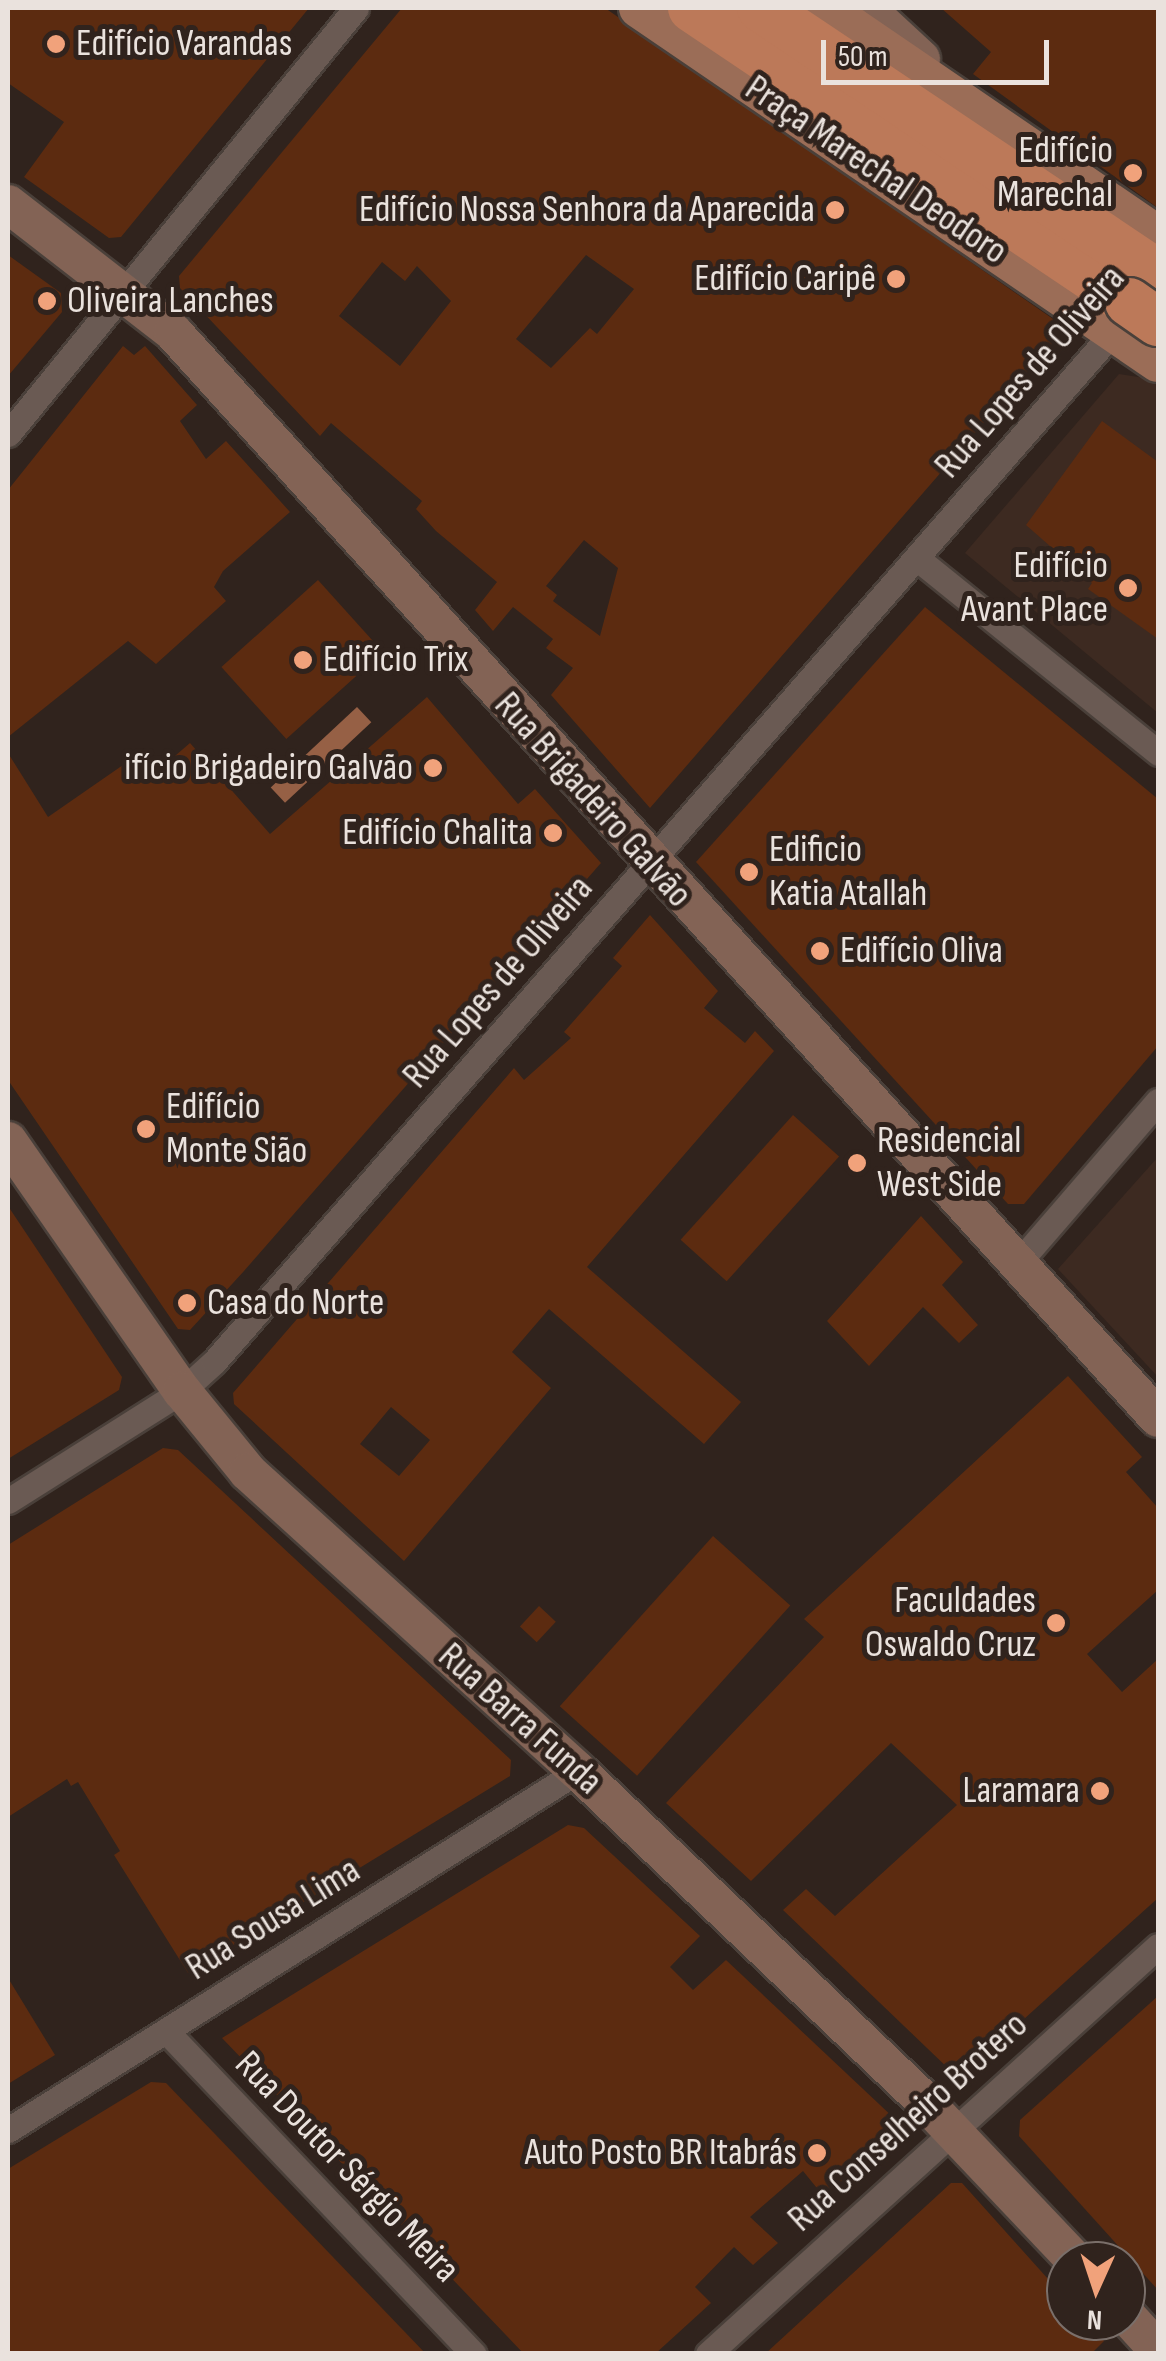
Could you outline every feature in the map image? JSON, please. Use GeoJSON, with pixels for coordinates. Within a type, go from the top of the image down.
{"type":"FeatureCollection","features":[{"type":"Feature","properties":{"kind":"highway"},"geometry":{"type":"LineString","coordinates":[[692,8],[1136,327]]}},
{"type":"Feature","properties":{"kind":"highway"},"geometry":{"type":"LineString","coordinates":[[760,8],[1158,277]]}},
{"type":"Feature","properties":{"kind":"main road","name":"Praça Marechal Deodoro"},"geometry":{"type":"LineString","coordinates":[[638,8],[1136,327],[1158,362]]}},
{"type":"Feature","properties":{"kind":"main road"},"geometry":{"type":"LineString","coordinates":[[824,8],[1158,236]]}},
{"type":"Feature","properties":{"kind":"street"},"geometry":{"type":"LineString","coordinates":[[8,434],[356,8]]}},
{"type":"Feature","properties":{"kind":"street"},"geometry":{"type":"LineString","coordinates":[[866,8],[966,103]]}},
{"type":"Feature","properties":{"kind":"street","name":"Rua Brigadeiro Galvão"},"geometry":{"type":"LineString","coordinates":[[8,204],[126,290],[173,332],[650,864],[1158,1418]]}},
{"type":"Feature","properties":{"kind":"street","name":"Rua Lopes de Oliveira"},"geometry":{"type":"LineString","coordinates":[[8,1501],[182,1391],[214,1362],[918,559],[1136,327],[1158,277]]}},
{"type":"Feature","properties":{"kind":"street"},"geometry":{"type":"LineString","coordinates":[[918,559],[1158,753]]}},
{"type":"Feature","properties":{"kind":"street"},"geometry":{"type":"LineString","coordinates":[[1018,1263],[1158,1101]]}},
{"type":"Feature","properties":{"kind":"street","name":"Rua Barra Funda"},"geometry":{"type":"LineString","coordinates":[[8,1141],[182,1391],[248,1472],[578,1771],[954,2130],[1057,2241]]}},
{"type":"Feature","properties":{"kind":"street","name":"Rua Sousa Lima"},"geometry":{"type":"LineString","coordinates":[[8,2130],[578,1771]]}},
{"type":"Feature","properties":{"kind":"street","name":"Rua Conselheiro Brotero"},"geometry":{"type":"LineString","coordinates":[[708,2354],[1158,1946]]}},
{"type":"Feature","properties":{"kind":"street","name":"Rua Doutor Sérgio Meira"},"geometry":{"type":"LineString","coordinates":[[166,2031],[474,2354]]}},
{"type":"Feature","properties":{"kind":"shaded area"},"geometry":{"type":"Polygon","coordinates":[[[1119,374],[1158,380],[1158,713],[965,553],[1119,374]]]}},
{"type":"Feature","properties":{"kind":"shaded area"},"geometry":{"type":"Polygon","coordinates":[[[357,707],[371,722],[285,803],[271,787],[357,707]]]}},
{"type":"Feature","properties":{"kind":"shaded area"},"geometry":{"type":"Polygon","coordinates":[[[1158,1157],[1158,1377],[1058,1269],[1158,1157]]]}},
{"type":"Feature","properties":{"kind":"building"},"geometry":{"type":"Polygon","coordinates":[[[8,8],[309,8],[121,237],[109,238],[24,177],[64,122],[8,83],[8,8]]]}},
{"type":"Feature","properties":{"kind":"building"},"geometry":{"type":"Polygon","coordinates":[[[402,8],[605,8],[1066,328],[650,808],[551,695],[573,668],[546,648],[553,639],[513,607],[493,631],[475,610],[497,582],[436,531],[416,509],[422,501],[331,423],[320,436],[180,288],[179,276],[402,8]],[[586,255],[516,339],[551,368],[590,328],[597,334],[634,289],[586,255]],[[382,262],[339,316],[400,366],[451,301],[417,266],[405,281],[382,262]],[[584,540],[546,586],[557,595],[553,601],[600,636],[618,568],[584,540]]]}},
{"type":"Feature","properties":{"kind":"building"},"geometry":{"type":"Polygon","coordinates":[[[941,8],[1158,8],[1158,208],[973,74],[991,52],[941,8]]]}},
{"type":"Feature","properties":{"kind":"building"},"geometry":{"type":"Polygon","coordinates":[[[8,255],[61,293],[62,312],[8,376],[8,255]]]}},
{"type":"Feature","properties":{"kind":"building"},"geometry":{"type":"Polygon","coordinates":[[[123,346],[134,355],[145,346],[197,405],[180,421],[206,459],[226,441],[290,512],[223,571],[214,587],[226,601],[156,664],[128,641],[8,737],[8,490],[123,346]]]}},
{"type":"Feature","properties":{"kind":"building"},"geometry":{"type":"Polygon","coordinates":[[[1102,421],[1158,462],[1158,639],[1088,589],[1092,583],[1026,525],[1102,421]]]}},
{"type":"Feature","properties":{"kind":"building","name":"Edifício Trix"},"geometry":{"type":"Polygon","coordinates":[[[318,580],[383,652],[286,739],[221,667],[318,580]]]}},
{"type":"Feature","properties":{"kind":"building"},"geometry":{"type":"Polygon","coordinates":[[[925,607],[1158,799],[1158,1046],[1024,1204],[1008,1204],[696,862],[925,607]]]}},
{"type":"Feature","properties":{"kind":"building"},"geometry":{"type":"Polygon","coordinates":[[[427,697],[518,804],[535,789],[601,863],[244,1271],[190,1330],[178,1329],[8,1080],[8,753],[48,817],[136,756],[154,774],[190,743],[270,834],[427,697]]]}},
{"type":"Feature","properties":{"kind":"building"},"geometry":{"type":"Polygon","coordinates":[[[650,915],[718,991],[704,1008],[745,1043],[755,1031],[774,1051],[587,1267],[741,1402],[704,1444],[549,1309],[512,1352],[551,1388],[404,1561],[234,1404],[233,1393],[514,1068],[524,1080],[571,1038],[564,1032],[622,966],[613,958],[650,915]],[[391,1407],[360,1444],[399,1476],[430,1440],[391,1407]]]}},
{"type":"Feature","properties":{"kind":"building"},"geometry":{"type":"Polygon","coordinates":[[[793,1115],[839,1156],[727,1281],[681,1240],[793,1115]]]}},
{"type":"Feature","properties":{"kind":"building"},"geometry":{"type":"Polygon","coordinates":[[[8,1206],[122,1377],[119,1390],[8,1459],[8,1206]]]}},
{"type":"Feature","properties":{"kind":"building"},"geometry":{"type":"Polygon","coordinates":[[[921,1216],[963,1262],[942,1285],[978,1325],[959,1343],[923,1307],[869,1366],[827,1321],[921,1216]]]}},
{"type":"Feature","properties":{"kind":"building"},"geometry":{"type":"Polygon","coordinates":[[[1068,1376],[1142,1457],[1126,1472],[1158,1508],[1158,1590],[1087,1654],[1122,1692],[1158,1659],[1158,1898],[972,2066],[952,2072],[783,1910],[806,1889],[835,1916],[957,1805],[891,1743],[751,1881],[666,1803],[824,1637],[804,1619],[1068,1376]]]}},
{"type":"Feature","properties":{"kind":"building"},"geometry":{"type":"Polygon","coordinates":[[[163,1448],[178,1450],[511,1760],[510,1776],[188,1973],[114,1855],[120,1851],[78,1782],[71,1786],[67,1779],[8,1817],[8,1545],[163,1448]]]}},
{"type":"Feature","properties":{"kind":"building"},"geometry":{"type":"Polygon","coordinates":[[[713,1536],[790,1606],[637,1776],[560,1706],[713,1536]]]}},
{"type":"Feature","properties":{"kind":"building"},"geometry":{"type":"Polygon","coordinates":[[[539,1606],[556,1622],[537,1642],[520,1626],[539,1606]]]}},
{"type":"Feature","properties":{"kind":"building"},"geometry":{"type":"Polygon","coordinates":[[[568,1825],[584,1828],[700,1936],[670,1967],[693,1990],[726,1960],[896,2120],[895,2134],[825,2198],[803,2171],[750,2217],[778,2243],[753,2265],[734,2247],[695,2287],[711,2303],[655,2354],[524,2354],[222,2038],[568,1825]]]}},
{"type":"Feature","properties":{"kind":"building"},"geometry":{"type":"Polygon","coordinates":[[[8,1978],[55,2055],[8,2084],[8,1978]]]}},
{"type":"Feature","properties":{"kind":"building"},"geometry":{"type":"Polygon","coordinates":[[[1158,1996],[1158,2290],[1146,2277],[1146,2241],[1114,2241],[1019,2136],[1020,2120],[1158,1996]]]}},
{"type":"Feature","properties":{"kind":"building"},"geometry":{"type":"Polygon","coordinates":[[[151,2082],[166,2083],[426,2354],[8,2354],[8,2169],[151,2082]]]}},
{"type":"Feature","properties":{"kind":"building"},"geometry":{"type":"Polygon","coordinates":[[[951,2183],[962,2183],[1046,2277],[1046,2341],[1104,2341],[1091,2354],[765,2354],[951,2183]]]}},
{"type":"Feature","properties":{"kind":"place","name":"Edifício Varandas"},"geometry":{"type":"Point","coordinates":[56,44]}},
{"type":"Feature","properties":{"kind":"place","name":"Edifício Marechal"},"geometry":{"type":"Point","coordinates":[1133,173]}},
{"type":"Feature","properties":{"kind":"place","name":"Edifício Nossa Senhora da Aparecida"},"geometry":{"type":"Point","coordinates":[835,210]}},
{"type":"Feature","properties":{"kind":"place","name":"Edifício Caripê"},"geometry":{"type":"Point","coordinates":[896,279]}},
{"type":"Feature","properties":{"kind":"place","name":"Oliveira Lanches"},"geometry":{"type":"Point","coordinates":[47,301]}},
{"type":"Feature","properties":{"kind":"place","name":"Edifício Avant Place"},"geometry":{"type":"Point","coordinates":[1128,588]}},
{"type":"Feature","properties":{"kind":"place","name":"Edifício Trix"},"geometry":{"type":"Point","coordinates":[303,660]}},
{"type":"Feature","properties":{"kind":"place","name":"ifício Brigadeiro Galvão"},"geometry":{"type":"Point","coordinates":[433,768]}},
{"type":"Feature","properties":{"kind":"place","name":"Edifício Chalita"},"geometry":{"type":"Point","coordinates":[553,833]}},
{"type":"Feature","properties":{"kind":"place","name":"Edificio Katia Atallah"},"geometry":{"type":"Point","coordinates":[749,872]}},
{"type":"Feature","properties":{"kind":"place","name":"Edifício Oliva"},"geometry":{"type":"Point","coordinates":[820,951]}},
{"type":"Feature","properties":{"kind":"place","name":"Edifício Monte Sião"},"geometry":{"type":"Point","coordinates":[146,1129]}},
{"type":"Feature","properties":{"kind":"place","name":"Residencial West Side"},"geometry":{"type":"Point","coordinates":[857,1163]}},
{"type":"Feature","properties":{"kind":"place","name":"Casa do Norte"},"geometry":{"type":"Point","coordinates":[187,1303]}},
{"type":"Feature","properties":{"kind":"place","name":"Faculdades Oswaldo Cruz"},"geometry":{"type":"Point","coordinates":[1056,1623]}},
{"type":"Feature","properties":{"kind":"place","name":"Laramara"},"geometry":{"type":"Point","coordinates":[1100,1791]}},
{"type":"Feature","properties":{"kind":"place","name":"Auto Posto BR Itabrás"},"geometry":{"type":"Point","coordinates":[817,2153]}}]}
